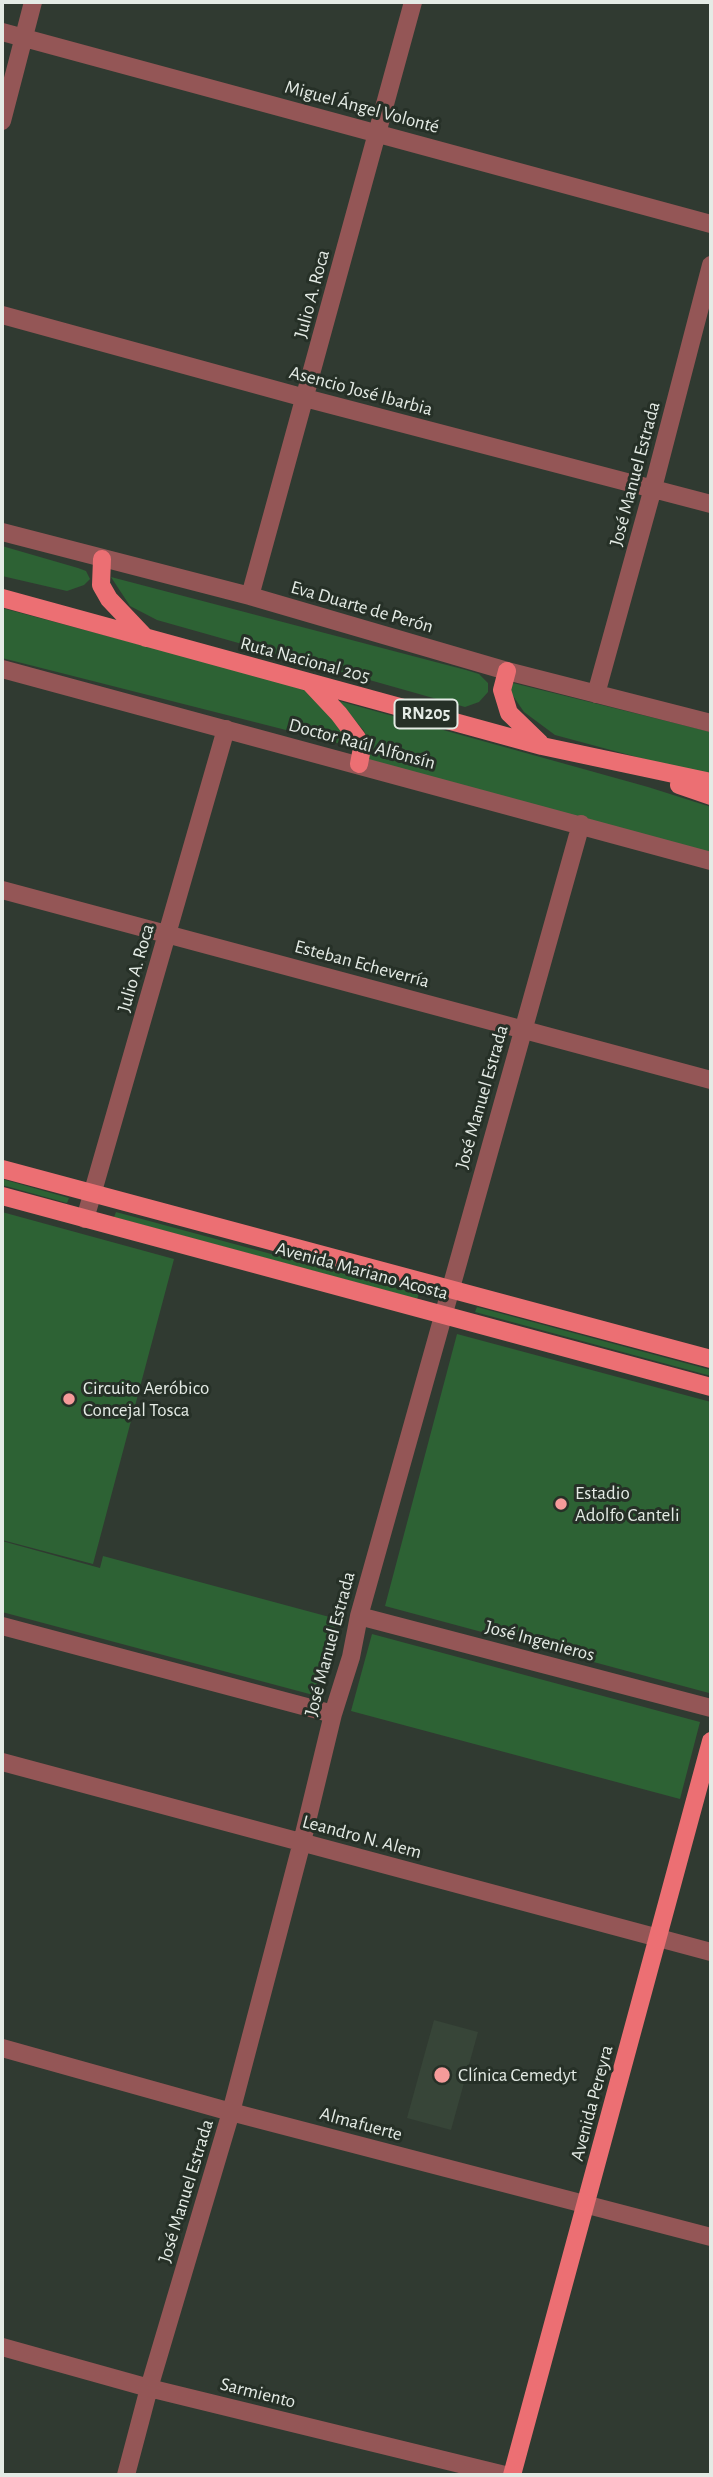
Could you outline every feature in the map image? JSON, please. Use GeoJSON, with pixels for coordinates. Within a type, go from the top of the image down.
{"type":"FeatureCollection","features":[{"type":"Feature","properties":{"kind":"main road"},"geometry":{"type":"LineString","coordinates":[[102,559],[101,585],[109,599],[146,638]]}},
{"type":"Feature","properties":{"kind":"main road","name":"Ruta Nacional 205"},"geometry":{"type":"LineString","coordinates":[[2,598],[542,746],[711,782]]}},
{"type":"Feature","properties":{"kind":"main road"},"geometry":{"type":"LineString","coordinates":[[507,671],[502,690],[509,713],[542,746]]}},
{"type":"Feature","properties":{"kind":"main road"},"geometry":{"type":"LineString","coordinates":[[309,682],[357,738],[362,748],[359,764]]}},
{"type":"Feature","properties":{"kind":"main road","name":"Ruta Nacional 205"},"geometry":{"type":"LineString","coordinates":[[599,758],[711,796]]}},
{"type":"Feature","properties":{"kind":"main road","name":"Avenida Mariano Acosta"},"geometry":{"type":"LineString","coordinates":[[2,1169],[711,1359]]}},
{"type":"Feature","properties":{"kind":"main road","name":"Avenida Mariano Acosta"},"geometry":{"type":"LineString","coordinates":[[2,1196],[711,1387]]}},
{"type":"Feature","properties":{"kind":"main road","name":"Avenida Pereyra"},"geometry":{"type":"LineString","coordinates":[[512,2475],[711,1741]]}},
{"type":"Feature","properties":{"kind":"street"},"geometry":{"type":"LineString","coordinates":[[2,121],[33,2]]}},
{"type":"Feature","properties":{"kind":"street","name":"Julio A. Roca"},"geometry":{"type":"LineString","coordinates":[[250,596],[413,2]]}},
{"type":"Feature","properties":{"kind":"street","name":"Miguel Ángel Volonté"},"geometry":{"type":"LineString","coordinates":[[2,32],[711,224]]}},
{"type":"Feature","properties":{"kind":"street","name":"José Manuel Estrada"},"geometry":{"type":"LineString","coordinates":[[596,694],[711,265]]}},
{"type":"Feature","properties":{"kind":"street","name":"Asencio José Ibarbia"},"geometry":{"type":"LineString","coordinates":[[2,315],[304,398],[711,504]]}},
{"type":"Feature","properties":{"kind":"street","name":"Eva Duarte de Perón"},"geometry":{"type":"LineString","coordinates":[[2,532],[250,596],[507,671],[711,723]]}},
{"type":"Feature","properties":{"kind":"street","name":"Doctor Raúl Alfonsín"},"geometry":{"type":"LineString","coordinates":[[2,669],[711,861]]}},
{"type":"Feature","properties":{"kind":"street","name":"Julio A. Roca"},"geometry":{"type":"LineString","coordinates":[[85,1219],[226,729]]}},
{"type":"Feature","properties":{"kind":"street","name":"José Manuel Estrada"},"geometry":{"type":"LineString","coordinates":[[126,2475],[231,2112],[333,1714],[351,1657],[359,1616],[581,824]]}},
{"type":"Feature","properties":{"kind":"street","name":"Esteban Echeverría"},"geometry":{"type":"LineString","coordinates":[[2,890],[711,1080]]}},
{"type":"Feature","properties":{"kind":"street","name":"José Ingenieros"},"geometry":{"type":"LineString","coordinates":[[359,1616],[711,1708]]}},
{"type":"Feature","properties":{"kind":"street"},"geometry":{"type":"LineString","coordinates":[[2,1626],[333,1714]]}},
{"type":"Feature","properties":{"kind":"street","name":"Leandro N. Alem"},"geometry":{"type":"LineString","coordinates":[[2,1762],[711,1952]]}},
{"type":"Feature","properties":{"kind":"street","name":"Almafuerte"},"geometry":{"type":"LineString","coordinates":[[2,2048],[231,2112],[711,2237]]}},
{"type":"Feature","properties":{"kind":"street","name":"Sarmiento"},"geometry":{"type":"LineString","coordinates":[[2,2347],[149,2388],[505,2475]]}},
{"type":"Feature","properties":{"kind":"shaded area","name":"Clínica Cemedyt"},"geometry":{"type":"Polygon","coordinates":[[[434,2020],[478,2032],[451,2130],[407,2118],[434,2020]]]}},
{"type":"Feature","properties":{"kind":"green space"},"geometry":{"type":"Polygon","coordinates":[[[2,546],[86,571],[90,579],[84,585],[67,591],[2,576],[2,546]]]}},
{"type":"Feature","properties":{"kind":"green space"},"geometry":{"type":"Polygon","coordinates":[[[111,577],[466,670],[479,674],[488,683],[488,692],[479,702],[465,707],[157,620],[130,606],[111,577]]]}},
{"type":"Feature","properties":{"kind":"green space"},"geometry":{"type":"Polygon","coordinates":[[[2,608],[300,687],[320,700],[353,747],[2,658],[2,608]]]}},
{"type":"Feature","properties":{"kind":"green space"},"geometry":{"type":"Polygon","coordinates":[[[509,682],[711,732],[711,777],[555,735],[524,712],[511,693],[509,682]]]}},
{"type":"Feature","properties":{"kind":"green space"},"geometry":{"type":"Polygon","coordinates":[[[339,701],[711,807],[711,854],[369,760],[369,743],[364,731],[339,701]]]}},
{"type":"Feature","properties":{"kind":"green space"},"geometry":{"type":"Polygon","coordinates":[[[2,1179],[69,1198],[67,1203],[2,1185],[2,1179]]]}},
{"type":"Feature","properties":{"kind":"green space","name":"Circuito Aeróbico Concejal Tosca"},"geometry":{"type":"Polygon","coordinates":[[[2,1212],[174,1259],[93,1564],[2,1540],[2,1212]]]}},
{"type":"Feature","properties":{"kind":"green space"},"geometry":{"type":"Polygon","coordinates":[[[116,1212],[419,1294],[417,1299],[114,1217],[116,1212]]]}},
{"type":"Feature","properties":{"kind":"green space"},"geometry":{"type":"Polygon","coordinates":[[[477,1307],[711,1370],[711,1376],[475,1312],[477,1307]]]}},
{"type":"Feature","properties":{"kind":"green space","name":"Estadio Adolfo Canteli"},"geometry":{"type":"Polygon","coordinates":[[[457,1334],[711,1402],[709,1693],[385,1606],[457,1334]]]}},
{"type":"Feature","properties":{"kind":"green space"},"geometry":{"type":"Polygon","coordinates":[[[2,1541],[100,1568],[103,1556],[337,1619],[317,1696],[2,1612],[2,1541]]]}},
{"type":"Feature","properties":{"kind":"green space"},"geometry":{"type":"Polygon","coordinates":[[[372,1634],[700,1722],[680,1799],[351,1711],[372,1634]]]}},
{"type":"Feature","properties":{"kind":"place","name":"Circuito Aeróbico Concejal Tosca"},"geometry":{"type":"Point","coordinates":[69,1399]}},
{"type":"Feature","properties":{"kind":"place","name":"Estadio Adolfo Canteli"},"geometry":{"type":"Point","coordinates":[561,1504]}},
{"type":"Feature","properties":{"kind":"place","name":"Clínica Cemedyt"},"geometry":{"type":"Point","coordinates":[442,2075]}}]}
